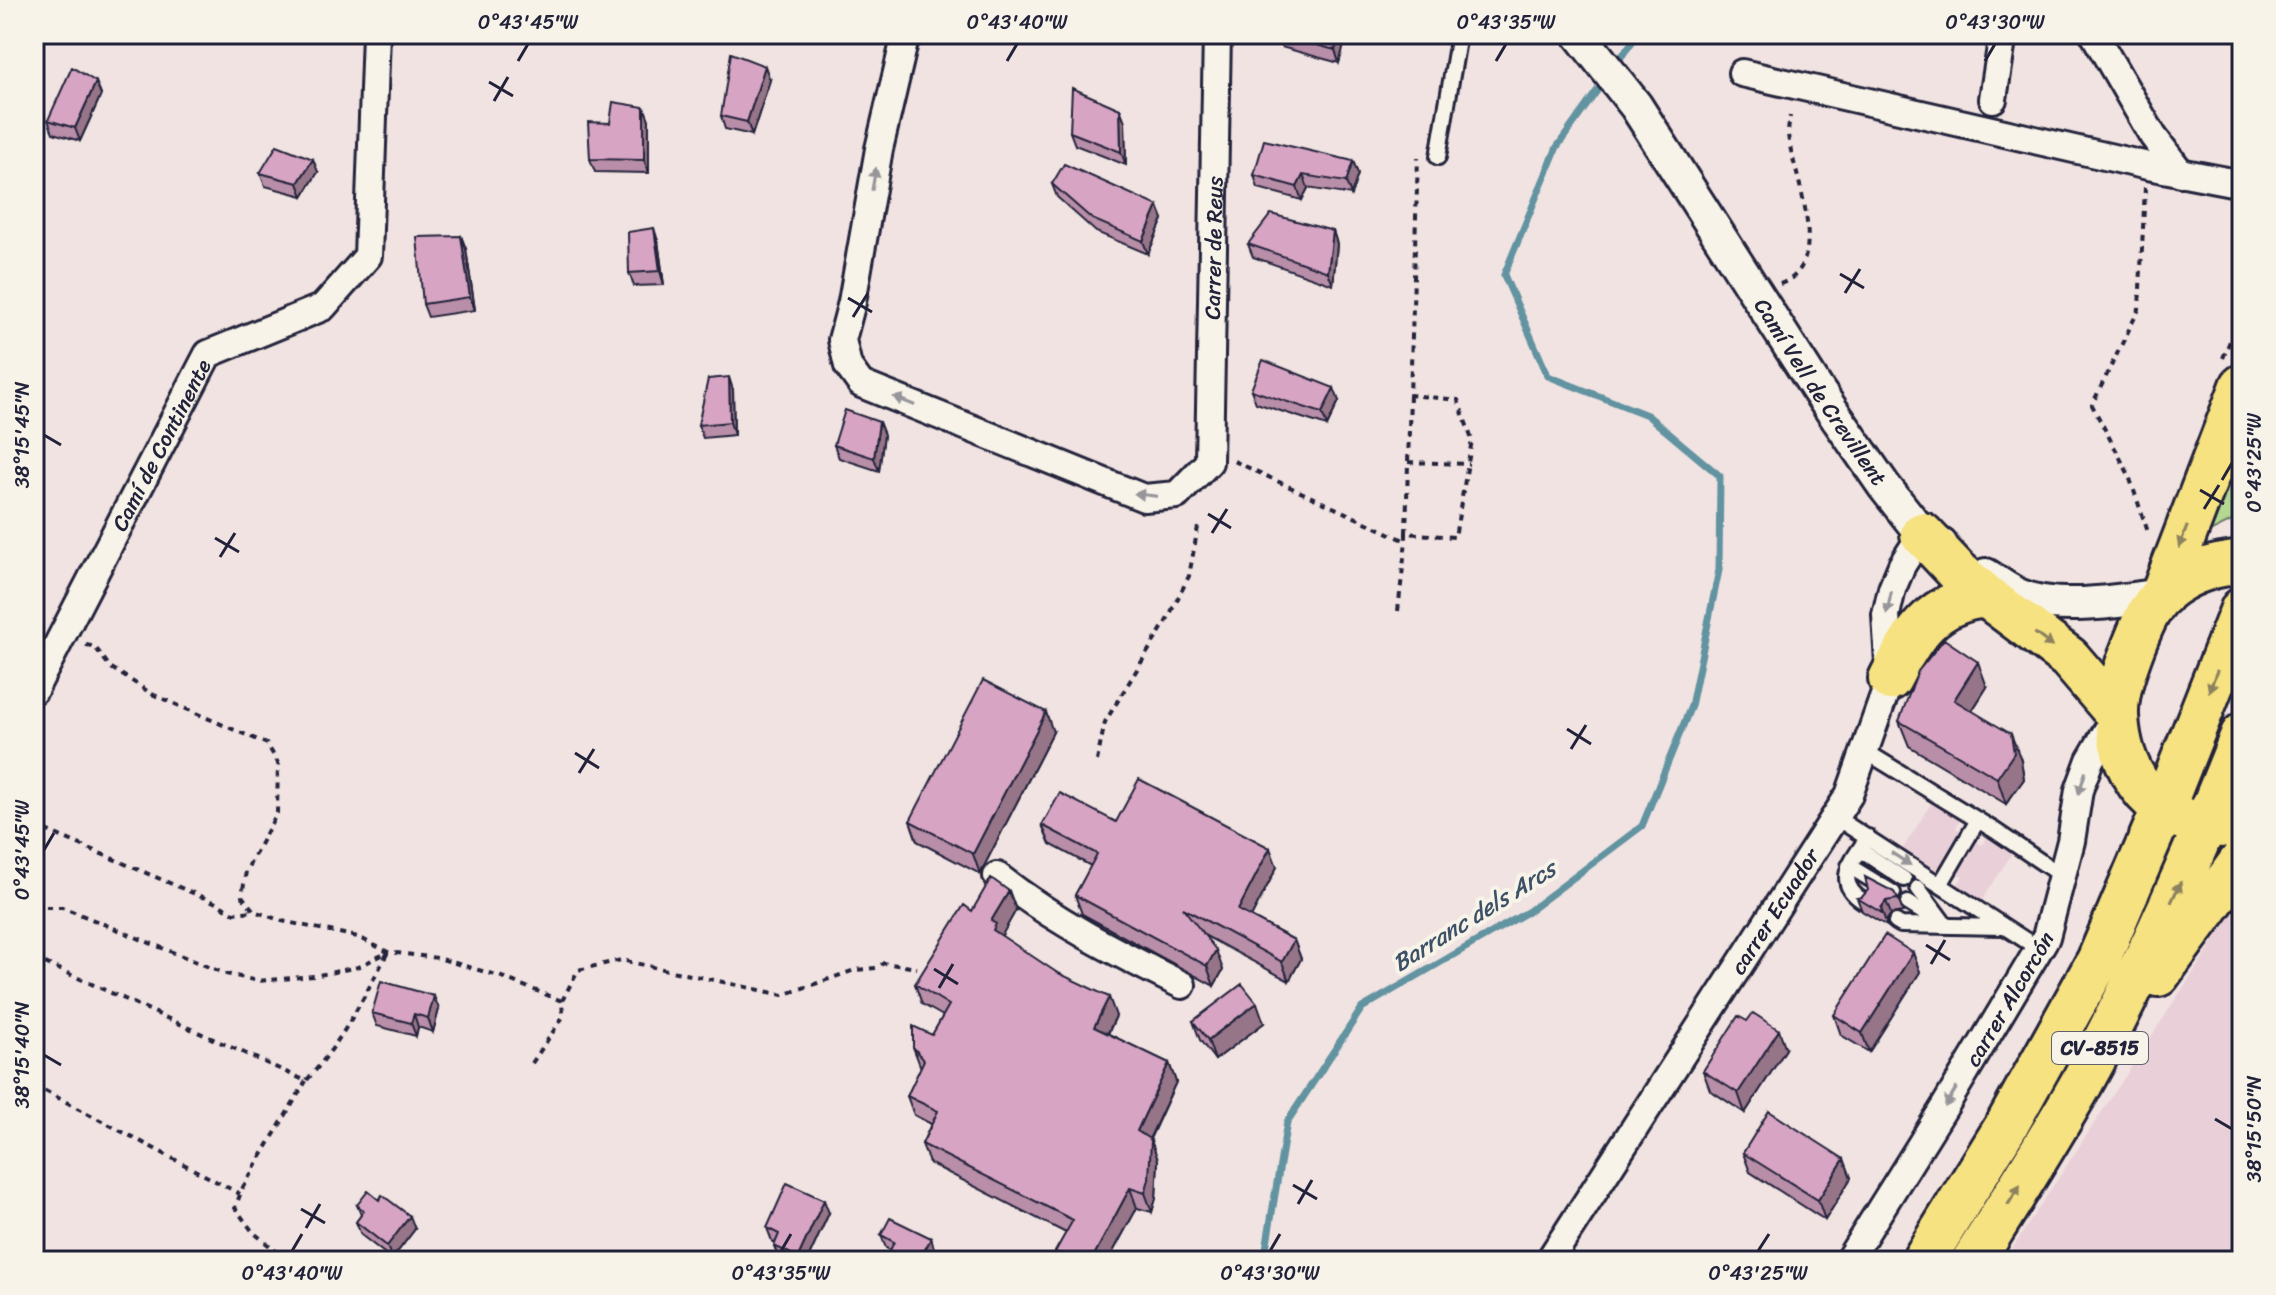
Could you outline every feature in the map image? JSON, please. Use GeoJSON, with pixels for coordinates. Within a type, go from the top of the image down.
{"type":"FeatureCollection","features":[{"type":"Feature","properties":{"kind":"main road"},"geometry":{"type":"LineString","coordinates":[[2162,595],[2242,386]]}},
{"type":"Feature","properties":{"kind":"main road"},"geometry":{"type":"LineString","coordinates":[[1922,534],[1986,596],[2069,658],[2117,714]]}},
{"type":"Feature","properties":{"kind":"main road"},"geometry":{"type":"LineString","coordinates":[[2098,961],[2126,860],[2129,768],[2117,714],[2127,665],[2149,609],[2172,586],[2218,564],[2242,562]]}},
{"type":"Feature","properties":{"kind":"main road"},"geometry":{"type":"LineString","coordinates":[[1890,679],[1910,640],[1926,622],[1954,605],[1986,596]]}},
{"type":"Feature","properties":{"kind":"main road","name":"CV-8515"},"geometry":{"type":"LineString","coordinates":[[1923,1261],[2008,1123],[2098,961],[2163,809],[2242,609]]}},
{"type":"Feature","properties":{"kind":"main road","name":"CV-8515"},"geometry":{"type":"LineString","coordinates":[[1973,1261],[2081,1084],[2224,825],[2242,735]]}},
{"type":"Feature","properties":{"kind":"main road"},"geometry":{"type":"LineString","coordinates":[[2129,768],[2142,792],[2163,809],[2180,818],[2224,825]]}},
{"type":"Feature","properties":{"kind":"main road"},"geometry":{"type":"LineString","coordinates":[[2081,1084],[2242,860]]}},
{"type":"Feature","properties":{"kind":"street","name":"Camí de Continente"},"geometry":{"type":"LineString","coordinates":[[34,690],[208,354],[323,307],[368,256],[376,34]]}},
{"type":"Feature","properties":{"kind":"street"},"geometry":{"type":"LineString","coordinates":[[906,34],[879,149],[852,302],[842,340],[848,366],[861,384],[1144,498],[1177,495],[1219,460]]}},
{"type":"Feature","properties":{"kind":"street","name":"Carrer de Reus"},"geometry":{"type":"LineString","coordinates":[[1217,34],[1219,460]]}},
{"type":"Feature","properties":{"kind":"street","name":"Camí Vell de Crevillent"},"geometry":{"type":"LineString","coordinates":[[1579,34],[1636,106],[1834,413],[1884,486],[1922,534],[1952,550],[2020,596],[2079,604],[2162,595]]}},
{"type":"Feature","properties":{"kind":"street"},"geometry":{"type":"LineString","coordinates":[[1993,99],[2003,34]]}},
{"type":"Feature","properties":{"kind":"street"},"geometry":{"type":"LineString","coordinates":[[2094,34],[2153,136],[2181,173]]}},
{"type":"Feature","properties":{"kind":"street"},"geometry":{"type":"LineString","coordinates":[[1742,73],[2181,173],[2242,184]]}},
{"type":"Feature","properties":{"kind":"street","name":"carrer Ecuador"},"geometry":{"type":"LineString","coordinates":[[1549,1261],[1849,795],[1890,679],[1886,615],[1902,565],[1922,534]]}},
{"type":"Feature","properties":{"kind":"street","name":"carrer Alcorcón"},"geometry":{"type":"LineString","coordinates":[[1848,1261],[2046,937],[2079,790],[2090,760],[2117,714]]}},
{"type":"Feature","properties":{"kind":"street"},"geometry":{"type":"LineString","coordinates":[[997,876],[1034,906],[1079,933],[1182,985]]}},
{"type":"Feature","properties":{"kind":"lane"},"geometry":{"type":"LineString","coordinates":[[1438,157],[1459,34]]}},
{"type":"Feature","properties":{"kind":"lane"},"geometry":{"type":"LineString","coordinates":[[1865,751],[2062,876]]}},
{"type":"Feature","properties":{"kind":"lane"},"geometry":{"type":"LineString","coordinates":[[1835,817],[1904,879]]}},
{"type":"Feature","properties":{"kind":"lane"},"geometry":{"type":"LineString","coordinates":[[1940,885],[1978,820]]}},
{"type":"Feature","properties":{"kind":"lane"},"geometry":{"type":"LineString","coordinates":[[1863,901],[1853,895],[1846,876],[1864,844]]}},
{"type":"Feature","properties":{"kind":"lane"},"geometry":{"type":"LineString","coordinates":[[1864,844],[1940,885],[2039,949]]}},
{"type":"Feature","properties":{"kind":"lane"},"geometry":{"type":"LineString","coordinates":[[1849,866],[1895,894]]}},
{"type":"Feature","properties":{"kind":"lane"},"geometry":{"type":"LineString","coordinates":[[1918,888],[1946,926]]}},
{"type":"Feature","properties":{"kind":"lane"},"geometry":{"type":"LineString","coordinates":[[1908,903],[1946,926]]}},
{"type":"Feature","properties":{"kind":"lane"},"geometry":{"type":"LineString","coordinates":[[1896,922],[1901,925],[2006,928]]}},
{"type":"Feature","properties":{"kind":"path"},"geometry":{"type":"LineString","coordinates":[[1756,293],[1788,281],[1807,254],[1808,225],[1788,139],[1790,116]]}},
{"type":"Feature","properties":{"kind":"path"},"geometry":{"type":"LineString","coordinates":[[1398,611],[1406,541],[1415,176],[1419,149]]}},
{"type":"Feature","properties":{"kind":"path"},"geometry":{"type":"LineString","coordinates":[[2145,181],[2139,309],[2092,405],[2128,473],[2150,538]]}},
{"type":"Feature","properties":{"kind":"path"},"geometry":{"type":"LineString","coordinates":[[1406,533],[1455,537],[1472,440],[1458,400],[1410,395]]}},
{"type":"Feature","properties":{"kind":"path"},"geometry":{"type":"LineString","coordinates":[[1219,460],[1406,541]]}},
{"type":"Feature","properties":{"kind":"path"},"geometry":{"type":"LineString","coordinates":[[1408,462],[1469,464]]}},
{"type":"Feature","properties":{"kind":"path"},"geometry":{"type":"LineString","coordinates":[[1097,761],[1105,722],[1167,620],[1189,576],[1198,527]]}},
{"type":"Feature","properties":{"kind":"path"},"geometry":{"type":"LineString","coordinates":[[62,638],[95,647],[110,667],[152,694],[267,744],[278,763],[277,813],[246,871],[242,896],[254,911]]}},
{"type":"Feature","properties":{"kind":"path"},"geometry":{"type":"LineString","coordinates":[[34,825],[234,913],[254,911],[296,925],[358,937],[388,952],[438,958],[513,981],[562,1001]]}},
{"type":"Feature","properties":{"kind":"path"},"geometry":{"type":"LineString","coordinates":[[34,907],[62,907],[226,974],[258,981],[314,976],[358,967],[388,952]]}},
{"type":"Feature","properties":{"kind":"path"},"geometry":{"type":"LineString","coordinates":[[288,1261],[253,1232],[235,1208],[240,1194],[306,1081],[326,1060],[388,952]]}},
{"type":"Feature","properties":{"kind":"path"},"geometry":{"type":"LineString","coordinates":[[34,958],[306,1081]]}},
{"type":"Feature","properties":{"kind":"path"},"geometry":{"type":"LineString","coordinates":[[530,1066],[563,1017],[562,1001],[578,970],[621,960],[783,995],[884,963],[917,968]]}},
{"type":"Feature","properties":{"kind":"path"},"geometry":{"type":"LineString","coordinates":[[34,1085],[240,1194]]}},
{"type":"Feature","properties":{"kind":"shaded area"},"geometry":{"type":"Polygon","coordinates":[[[1932,802],[1960,820],[1956,828],[1982,845],[1990,833],[2015,849],[1974,913],[1950,898],[1963,876],[1942,863],[1936,871],[1902,850],[1932,802]]]}},
{"type":"Feature","properties":{"kind":"shaded area"},"geometry":{"type":"Polygon","coordinates":[[[2242,903],[2242,1261],[2004,1261],[2233,912],[2242,903]]]}},
{"type":"Feature","properties":{"kind":"green space"},"geometry":{"type":"Polygon","coordinates":[[[2242,424],[2242,516],[2196,539],[2242,424]]]}},
{"type":"Feature","properties":{"kind":"building"},"geometry":{"type":"Polygon","coordinates":[[[1276,34],[1339,34],[1335,50],[1276,34]]]}},
{"type":"Feature","properties":{"kind":"building"},"geometry":{"type":"Polygon","coordinates":[[[731,53],[765,66],[747,122],[721,116],[731,53]]]}},
{"type":"Feature","properties":{"kind":"building"},"geometry":{"type":"Polygon","coordinates":[[[72,67],[96,82],[75,128],[48,120],[72,67]]]}},
{"type":"Feature","properties":{"kind":"building"},"geometry":{"type":"Polygon","coordinates":[[[1072,88],[1120,109],[1121,152],[1070,132],[1072,88]]]}},
{"type":"Feature","properties":{"kind":"building"},"geometry":{"type":"Polygon","coordinates":[[[613,102],[644,107],[644,160],[590,159],[588,122],[610,123],[613,102]]]}},
{"type":"Feature","properties":{"kind":"building"},"geometry":{"type":"Polygon","coordinates":[[[1264,140],[1353,161],[1346,182],[1303,175],[1297,187],[1254,175],[1264,140]]]}},
{"type":"Feature","properties":{"kind":"building"},"geometry":{"type":"Polygon","coordinates":[[[277,145],[313,159],[298,183],[260,173],[277,145]]]}},
{"type":"Feature","properties":{"kind":"building"},"geometry":{"type":"Polygon","coordinates":[[[1064,164],[1158,206],[1143,241],[1092,219],[1052,184],[1064,164]]]}},
{"type":"Feature","properties":{"kind":"building"},"geometry":{"type":"Polygon","coordinates":[[[1271,214],[1333,231],[1328,272],[1248,244],[1271,214]]]}},
{"type":"Feature","properties":{"kind":"building"},"geometry":{"type":"Polygon","coordinates":[[[654,228],[660,271],[629,273],[628,232],[654,228]]]}},
{"type":"Feature","properties":{"kind":"building"},"geometry":{"type":"Polygon","coordinates":[[[461,236],[470,297],[423,304],[417,237],[461,236]]]}},
{"type":"Feature","properties":{"kind":"building"},"geometry":{"type":"Polygon","coordinates":[[[1263,360],[1334,388],[1322,413],[1251,390],[1263,360]]]}},
{"type":"Feature","properties":{"kind":"building"},"geometry":{"type":"Polygon","coordinates":[[[729,377],[730,422],[698,425],[708,379],[729,377]]]}},
{"type":"Feature","properties":{"kind":"building"},"geometry":{"type":"Polygon","coordinates":[[[845,410],[879,422],[874,458],[834,445],[845,410]]]}},
{"type":"Feature","properties":{"kind":"building"},"geometry":{"type":"Polygon","coordinates":[[[1944,639],[1978,662],[1954,700],[2011,734],[2014,753],[1997,778],[1899,721],[1918,671],[1944,639]]]}},
{"type":"Feature","properties":{"kind":"building"},"geometry":{"type":"Polygon","coordinates":[[[983,680],[1046,712],[973,854],[910,821],[983,680]]]}},
{"type":"Feature","properties":{"kind":"building"},"geometry":{"type":"Polygon","coordinates":[[[1139,779],[1270,848],[1238,910],[1294,940],[1282,962],[1183,908],[1216,950],[1207,966],[1075,895],[1097,854],[1042,825],[1060,793],[1116,822],[1139,779]]]}},
{"type":"Feature","properties":{"kind":"building"},"geometry":{"type":"Polygon","coordinates":[[[1865,877],[1894,892],[1898,899],[1886,901],[1881,908],[1882,913],[1857,898],[1868,890],[1865,877]]]}},
{"type":"Feature","properties":{"kind":"building"},"geometry":{"type":"Polygon","coordinates":[[[991,878],[1009,891],[991,921],[996,924],[993,930],[1056,972],[1109,997],[1094,1027],[1169,1063],[1137,1131],[1151,1140],[1145,1193],[1130,1188],[1091,1261],[1073,1261],[1055,1252],[1073,1220],[922,1144],[938,1111],[907,1096],[924,1060],[913,1047],[913,1026],[932,1035],[949,1005],[915,984],[964,905],[972,911],[991,878]]]}},
{"type":"Feature","properties":{"kind":"building"},"geometry":{"type":"Polygon","coordinates":[[[1885,935],[1913,953],[1862,1033],[1834,1015],[1885,935]]]}},
{"type":"Feature","properties":{"kind":"building"},"geometry":{"type":"Polygon","coordinates":[[[381,981],[434,996],[428,1018],[414,1014],[411,1023],[372,1013],[381,981]]]}},
{"type":"Feature","properties":{"kind":"building"},"geometry":{"type":"Polygon","coordinates":[[[1242,984],[1257,1003],[1208,1040],[1193,1021],[1242,984]]]}},
{"type":"Feature","properties":{"kind":"building"},"geometry":{"type":"Polygon","coordinates":[[[1753,1013],[1779,1030],[1738,1093],[1703,1071],[1738,1016],[1747,1021],[1753,1013]]]}},
{"type":"Feature","properties":{"kind":"building"},"geometry":{"type":"Polygon","coordinates":[[[1769,1111],[1844,1159],[1818,1200],[1743,1153],[1769,1111]]]}},
{"type":"Feature","properties":{"kind":"building"},"geometry":{"type":"Polygon","coordinates":[[[787,1183],[824,1200],[798,1257],[774,1246],[779,1234],[767,1228],[787,1183]]]}},
{"type":"Feature","properties":{"kind":"building"},"geometry":{"type":"Polygon","coordinates":[[[368,1191],[379,1200],[382,1195],[410,1216],[387,1246],[356,1222],[364,1211],[357,1205],[368,1191]]]}},
{"type":"Feature","properties":{"kind":"building"},"geometry":{"type":"Polygon","coordinates":[[[890,1218],[931,1238],[919,1261],[885,1261],[894,1242],[881,1235],[890,1218]]]}},
{"type":"Feature","properties":{"kind":"building"},"geometry":{"type":"Polygon","coordinates":[[[600,1254],[607,1261],[593,1261],[600,1254]]]}},
{"type":"Feature","properties":{"kind":"waterway","name":"Barranc dels Arcs"},"geometry":{"type":"LineString","coordinates":[[1616,64],[1638,34]]}},
{"type":"Feature","properties":{"kind":"waterway","name":"Barranc dels Arcs"},"geometry":{"type":"LineString","coordinates":[[1264,1261],[1287,1122],[1362,1008],[1529,911],[1642,826],[1691,706],[1719,570],[1720,476],[1647,415],[1548,376],[1504,275],[1557,147],[1604,81]]}}]}
